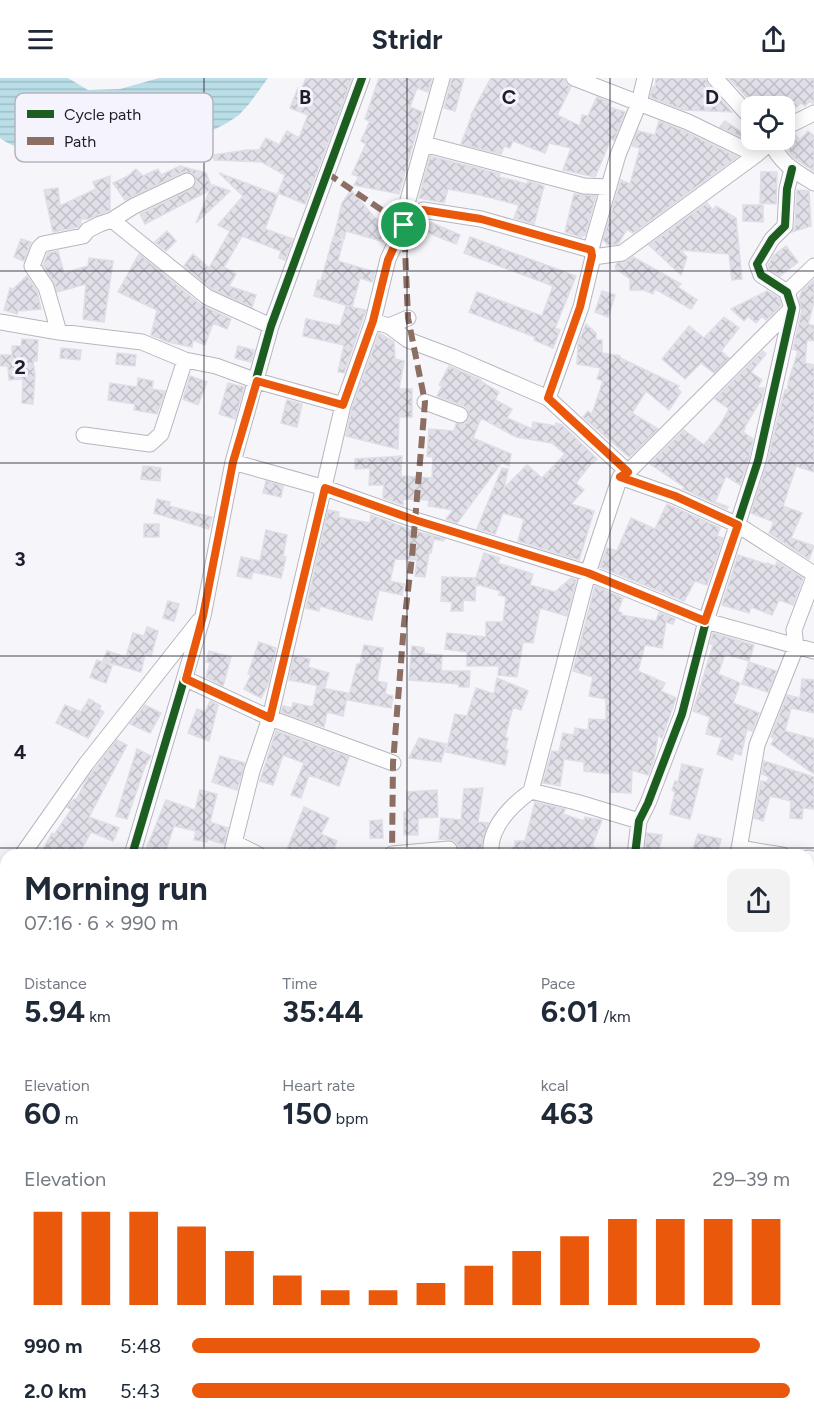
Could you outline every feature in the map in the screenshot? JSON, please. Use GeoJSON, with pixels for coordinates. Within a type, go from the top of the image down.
{"type":"FeatureCollection","features":[{"type":"Feature","properties":{"kind":"street"},"geometry":{"type":"LineString","coordinates":[[134,849],[203,616],[233,462],[271,326],[362,78]]}},
{"type":"Feature","properties":{"kind":"street"},"geometry":{"type":"LineString","coordinates":[[233,849],[252,771],[270,718],[343,405],[373,321],[388,260],[404,225],[408,200],[442,78]]}},
{"type":"Feature","properties":{"kind":"street"},"geometry":{"type":"LineString","coordinates":[[574,78],[688,122],[756,155]]}},
{"type":"Feature","properties":{"kind":"street"},"geometry":{"type":"LineString","coordinates":[[548,398],[580,307],[618,155],[639,103],[645,78]]}},
{"type":"Feature","properties":{"kind":"street"},"geometry":{"type":"LineString","coordinates":[[715,78],[741,106]]}},
{"type":"Feature","properties":{"kind":"street"},"geometry":{"type":"LineString","coordinates":[[795,121],[814,113]]}},
{"type":"Feature","properties":{"kind":"street"},"geometry":{"type":"LineString","coordinates":[[424,144],[584,186],[609,187]]}},
{"type":"Feature","properties":{"kind":"street"},"geometry":{"type":"LineString","coordinates":[[404,225],[423,210],[481,219],[592,253],[622,253],[761,150]]}},
{"type":"Feature","properties":{"kind":"street"},"geometry":{"type":"LineString","coordinates":[[773,150],[792,169],[814,183]]}},
{"type":"Feature","properties":{"kind":"street"},"geometry":{"type":"LineString","coordinates":[[636,849],[639,821],[682,714],[705,621],[758,461],[792,308],[787,292],[761,276],[757,264],[772,239],[785,226],[792,169]]}},
{"type":"Feature","properties":{"kind":"street"},"geometry":{"type":"LineString","coordinates":[[59,332],[45,287],[32,266],[39,248],[43,244],[83,236],[88,230],[187,181]]}},
{"type":"Feature","properties":{"kind":"street"},"geometry":{"type":"LineString","coordinates":[[112,220],[207,297],[271,326]]}},
{"type":"Feature","properties":{"kind":"street"},"geometry":{"type":"LineString","coordinates":[[787,292],[814,266]]}},
{"type":"Feature","properties":{"kind":"street"},"geometry":{"type":"LineString","coordinates":[[492,849],[493,835],[512,805],[531,790],[588,573],[624,475],[792,308]]}},
{"type":"Feature","properties":{"kind":"street"},"geometry":{"type":"LineString","coordinates":[[389,327],[408,318]]}},
{"type":"Feature","properties":{"kind":"street"},"geometry":{"type":"LineString","coordinates":[[373,321],[389,327],[408,340],[548,398],[624,475],[738,525],[814,576],[794,630],[796,647],[757,745],[738,849]]}},
{"type":"Feature","properties":{"kind":"street"},"geometry":{"type":"LineString","coordinates":[[0,322],[142,342],[185,360],[216,366],[257,381],[343,405]]}},
{"type":"Feature","properties":{"kind":"street"},"geometry":{"type":"LineString","coordinates":[[84,435],[150,444],[161,434],[185,360]]}},
{"type":"Feature","properties":{"kind":"street"},"geometry":{"type":"LineString","coordinates":[[425,402],[460,415]]}},
{"type":"Feature","properties":{"kind":"street"},"geometry":{"type":"LineString","coordinates":[[233,462],[325,488],[415,520],[588,573],[705,621],[814,651]]}},
{"type":"Feature","properties":{"kind":"street"},"geometry":{"type":"LineString","coordinates":[[26,849],[87,764],[203,616]]}},
{"type":"Feature","properties":{"kind":"street"},"geometry":{"type":"LineString","coordinates":[[186,679],[270,718],[393,763]]}},
{"type":"Feature","properties":{"kind":"street"},"geometry":{"type":"LineString","coordinates":[[531,790],[639,821]]}},
{"type":"Feature","properties":{"kind":"water"},"geometry":{"type":"Polygon","coordinates":[[[0,78],[68,78],[88,90],[120,89],[159,78],[268,78],[239,115],[213,130],[213,93],[15,93],[15,146],[0,138],[0,78]]]}},
{"type":"Feature","properties":{"kind":"building"},"geometry":{"type":"Polygon","coordinates":[[[306,78],[352,78],[305,204],[278,193],[285,175],[262,162],[214,160],[214,155],[259,150],[266,138],[279,145],[287,131],[299,138],[308,115],[290,108],[298,88],[301,90],[306,78]]]}},
{"type":"Feature","properties":{"kind":"building"},"geometry":{"type":"Polygon","coordinates":[[[379,78],[432,78],[428,92],[417,88],[410,107],[422,112],[399,194],[354,185],[359,177],[352,174],[366,144],[361,141],[370,121],[365,119],[379,78]]]}},
{"type":"Feature","properties":{"kind":"building"},"geometry":{"type":"Polygon","coordinates":[[[452,78],[464,78],[455,111],[444,108],[452,78]]]}},
{"type":"Feature","properties":{"kind":"building"},"geometry":{"type":"Polygon","coordinates":[[[491,78],[564,78],[566,84],[571,87],[557,115],[580,126],[582,115],[588,116],[597,97],[611,103],[609,107],[625,112],[595,177],[563,170],[571,148],[549,143],[545,153],[513,141],[510,148],[504,146],[501,154],[461,144],[471,115],[491,78]]]}},
{"type":"Feature","properties":{"kind":"building"},"geometry":{"type":"Polygon","coordinates":[[[656,78],[705,78],[708,85],[732,112],[684,110],[650,97],[653,87],[655,88],[656,78]]]}},
{"type":"Feature","properties":{"kind":"building"},"geometry":{"type":"Polygon","coordinates":[[[728,78],[814,78],[814,103],[809,102],[805,106],[801,103],[795,108],[795,96],[746,96],[728,78]]]}},
{"type":"Feature","properties":{"kind":"building"},"geometry":{"type":"Polygon","coordinates":[[[659,121],[737,157],[633,233],[627,229],[618,244],[608,245],[603,240],[621,180],[630,184],[640,148],[632,146],[638,131],[655,135],[659,121]]]}},
{"type":"Feature","properties":{"kind":"building"},"geometry":{"type":"Polygon","coordinates":[[[725,121],[741,132],[741,137],[720,127],[725,121]]]}},
{"type":"Feature","properties":{"kind":"building"},"geometry":{"type":"Polygon","coordinates":[[[808,131],[814,136],[814,171],[794,158],[788,150],[795,150],[795,135],[800,140],[808,131]]]}},
{"type":"Feature","properties":{"kind":"building"},"geometry":{"type":"Polygon","coordinates":[[[430,156],[500,174],[499,177],[544,186],[534,224],[514,218],[519,205],[480,195],[448,189],[444,203],[419,198],[430,156]]]}},
{"type":"Feature","properties":{"kind":"building"},"geometry":{"type":"Polygon","coordinates":[[[180,166],[206,173],[212,188],[213,185],[230,191],[196,223],[210,190],[145,224],[140,214],[192,189],[197,181],[192,173],[183,172],[125,200],[113,183],[128,176],[136,169],[143,176],[158,169],[161,175],[180,166]]]}},
{"type":"Feature","properties":{"kind":"building"},"geometry":{"type":"Polygon","coordinates":[[[761,172],[777,172],[776,204],[760,203],[761,172]]]}},
{"type":"Feature","properties":{"kind":"building"},"geometry":{"type":"Polygon","coordinates":[[[219,173],[278,195],[265,229],[293,239],[285,260],[279,258],[281,251],[242,236],[224,267],[236,274],[229,286],[256,295],[252,307],[212,289],[184,266],[193,254],[209,268],[230,231],[218,225],[243,196],[219,173]]]}},
{"type":"Feature","properties":{"kind":"building"},"geometry":{"type":"Polygon","coordinates":[[[110,176],[110,210],[88,219],[80,219],[81,223],[78,227],[53,232],[44,190],[58,188],[60,206],[96,189],[93,182],[110,176]]]}},
{"type":"Feature","properties":{"kind":"building"},"geometry":{"type":"Polygon","coordinates":[[[351,190],[375,218],[392,227],[385,242],[346,231],[344,239],[334,237],[342,203],[351,190]]]}},
{"type":"Feature","properties":{"kind":"building"},"geometry":{"type":"Polygon","coordinates":[[[797,190],[809,191],[811,226],[792,232],[795,227],[797,190]]]}},
{"type":"Feature","properties":{"kind":"building"},"geometry":{"type":"Polygon","coordinates":[[[574,194],[596,196],[585,235],[581,237],[565,232],[574,194]]]}},
{"type":"Feature","properties":{"kind":"building"},"geometry":{"type":"Polygon","coordinates":[[[707,203],[713,210],[716,206],[736,218],[742,279],[732,280],[729,254],[680,250],[687,257],[681,275],[649,245],[707,203]]]}},
{"type":"Feature","properties":{"kind":"building"},"geometry":{"type":"Polygon","coordinates":[[[743,205],[763,205],[763,222],[743,221],[743,205]]]}},
{"type":"Feature","properties":{"kind":"building"},"geometry":{"type":"Polygon","coordinates":[[[430,222],[460,235],[456,244],[426,232],[430,222]]]}},
{"type":"Feature","properties":{"kind":"building"},"geometry":{"type":"Polygon","coordinates":[[[167,231],[176,241],[166,251],[155,242],[167,231]]]}},
{"type":"Feature","properties":{"kind":"building"},"geometry":{"type":"Polygon","coordinates":[[[470,237],[576,276],[555,328],[560,330],[553,348],[534,340],[535,337],[469,312],[477,292],[542,316],[553,286],[464,253],[470,237]]]}},
{"type":"Feature","properties":{"kind":"building"},"geometry":{"type":"Polygon","coordinates":[[[333,238],[343,241],[338,261],[375,272],[372,282],[360,278],[352,307],[314,296],[318,280],[321,281],[333,238]]]}},
{"type":"Feature","properties":{"kind":"building"},"geometry":{"type":"Polygon","coordinates":[[[21,239],[31,242],[24,261],[14,257],[21,239]]]}},
{"type":"Feature","properties":{"kind":"building"},"geometry":{"type":"Polygon","coordinates":[[[786,246],[798,262],[780,276],[769,269],[768,265],[774,255],[786,246]]]}},
{"type":"Feature","properties":{"kind":"building"},"geometry":{"type":"Polygon","coordinates":[[[58,251],[64,273],[88,266],[89,258],[113,261],[104,322],[83,319],[86,284],[57,292],[54,282],[43,265],[48,253],[58,251]]]}},
{"type":"Feature","properties":{"kind":"building"},"geometry":{"type":"Polygon","coordinates":[[[139,254],[201,305],[231,319],[227,329],[213,323],[205,345],[193,340],[192,347],[168,342],[151,335],[157,310],[118,292],[139,254]]]}},
{"type":"Feature","properties":{"kind":"building"},"geometry":{"type":"Polygon","coordinates":[[[633,257],[681,284],[678,287],[697,300],[691,309],[655,289],[653,294],[644,290],[630,290],[630,279],[615,268],[617,263],[633,257]]]}},
{"type":"Feature","properties":{"kind":"building"},"geometry":{"type":"Polygon","coordinates":[[[27,276],[37,291],[41,309],[18,311],[17,314],[4,310],[10,288],[13,289],[27,276]]]}},
{"type":"Feature","properties":{"kind":"building"},"geometry":{"type":"Polygon","coordinates":[[[814,280],[814,302],[808,324],[814,326],[814,341],[807,340],[805,363],[814,365],[814,472],[796,466],[783,506],[802,513],[791,538],[814,546],[809,559],[769,533],[774,522],[751,513],[798,351],[793,349],[802,310],[799,299],[802,291],[814,280]]]}},
{"type":"Feature","properties":{"kind":"building"},"geometry":{"type":"Polygon","coordinates":[[[602,291],[615,295],[608,317],[595,312],[602,291]]]}},
{"type":"Feature","properties":{"kind":"building"},"geometry":{"type":"Polygon","coordinates":[[[767,291],[779,298],[781,305],[766,320],[762,316],[756,323],[748,316],[744,321],[731,309],[767,291]]]}},
{"type":"Feature","properties":{"kind":"building"},"geometry":{"type":"Polygon","coordinates":[[[346,306],[366,310],[344,373],[338,372],[344,345],[303,336],[306,319],[340,326],[346,306]]]}},
{"type":"Feature","properties":{"kind":"building"},"geometry":{"type":"Polygon","coordinates":[[[724,317],[739,328],[721,351],[729,358],[714,373],[701,363],[685,379],[662,359],[689,326],[704,338],[724,317]]]}},
{"type":"Feature","properties":{"kind":"building"},"geometry":{"type":"Polygon","coordinates":[[[586,324],[596,333],[596,340],[602,340],[602,353],[620,356],[679,386],[677,388],[681,392],[669,410],[646,391],[632,413],[658,429],[629,457],[583,417],[588,411],[592,414],[603,381],[597,379],[601,368],[577,364],[578,344],[586,324]]]}},
{"type":"Feature","properties":{"kind":"building"},"geometry":{"type":"Polygon","coordinates":[[[379,333],[394,342],[395,359],[404,361],[399,389],[412,389],[412,417],[399,417],[398,449],[346,436],[352,408],[379,333]]]}},
{"type":"Feature","properties":{"kind":"building"},"geometry":{"type":"Polygon","coordinates":[[[22,339],[38,340],[37,361],[33,361],[35,374],[33,404],[22,403],[23,379],[9,380],[8,366],[0,366],[0,355],[12,355],[12,346],[21,346],[22,339]]]}},
{"type":"Feature","properties":{"kind":"building"},"geometry":{"type":"Polygon","coordinates":[[[238,346],[254,350],[251,362],[235,358],[238,346]]]}},
{"type":"Feature","properties":{"kind":"building"},"geometry":{"type":"Polygon","coordinates":[[[61,348],[81,350],[80,360],[60,358],[61,348]]]}},
{"type":"Feature","properties":{"kind":"building"},"geometry":{"type":"Polygon","coordinates":[[[763,351],[766,354],[751,372],[762,380],[757,388],[764,388],[761,402],[743,432],[753,439],[749,458],[740,485],[726,476],[715,502],[728,507],[727,509],[683,489],[684,487],[650,464],[684,430],[704,445],[729,409],[715,399],[763,351]]]}},
{"type":"Feature","properties":{"kind":"building"},"geometry":{"type":"Polygon","coordinates":[[[117,353],[136,355],[135,366],[116,364],[117,353]]]}},
{"type":"Feature","properties":{"kind":"building"},"geometry":{"type":"Polygon","coordinates":[[[449,366],[481,380],[499,392],[495,400],[512,409],[507,418],[532,429],[533,422],[562,425],[597,459],[576,483],[584,490],[571,504],[594,511],[579,560],[518,541],[524,519],[503,513],[495,534],[477,529],[502,468],[508,469],[504,488],[527,465],[542,478],[565,454],[552,443],[516,437],[481,418],[473,438],[511,454],[509,466],[502,462],[457,523],[446,519],[453,510],[428,506],[429,500],[403,499],[403,505],[383,498],[384,485],[369,485],[370,468],[355,469],[355,459],[402,456],[401,476],[432,478],[433,457],[427,456],[429,429],[454,431],[456,424],[466,423],[469,418],[468,409],[464,406],[437,396],[442,386],[439,385],[449,366]]]}},
{"type":"Feature","properties":{"kind":"building"},"geometry":{"type":"Polygon","coordinates":[[[190,376],[207,382],[198,405],[183,399],[190,376]]]}},
{"type":"Feature","properties":{"kind":"building"},"geometry":{"type":"Polygon","coordinates":[[[138,378],[153,381],[152,389],[165,391],[157,414],[134,410],[135,404],[108,400],[110,383],[137,387],[138,378]]]}},
{"type":"Feature","properties":{"kind":"building"},"geometry":{"type":"Polygon","coordinates":[[[228,383],[244,387],[235,419],[219,414],[228,383]]]}},
{"type":"Feature","properties":{"kind":"building"},"geometry":{"type":"Polygon","coordinates":[[[287,400],[302,404],[297,427],[281,423],[287,400]]]}},
{"type":"Feature","properties":{"kind":"building"},"geometry":{"type":"Polygon","coordinates":[[[143,466],[161,468],[160,481],[141,479],[143,466]]]}},
{"type":"Feature","properties":{"kind":"building"},"geometry":{"type":"Polygon","coordinates":[[[266,481],[283,486],[281,497],[263,493],[266,481]]]}},
{"type":"Feature","properties":{"kind":"building"},"geometry":{"type":"Polygon","coordinates":[[[157,499],[170,502],[169,506],[212,517],[209,529],[154,513],[157,499]]]}},
{"type":"Feature","properties":{"kind":"building"},"geometry":{"type":"Polygon","coordinates":[[[667,504],[720,528],[717,536],[723,538],[707,585],[695,581],[684,601],[600,567],[607,548],[617,551],[631,518],[655,529],[667,504]]]}},
{"type":"Feature","properties":{"kind":"building"},"geometry":{"type":"Polygon","coordinates":[[[328,510],[339,512],[338,517],[370,523],[371,515],[411,530],[445,539],[443,541],[434,539],[425,577],[415,576],[417,560],[395,559],[390,581],[404,584],[402,595],[379,590],[372,620],[320,606],[319,611],[306,608],[328,510]]]}},
{"type":"Feature","properties":{"kind":"building"},"geometry":{"type":"Polygon","coordinates":[[[144,524],[159,524],[159,537],[144,537],[144,524]]]}},
{"type":"Feature","properties":{"kind":"building"},"geometry":{"type":"Polygon","coordinates":[[[266,530],[287,535],[283,556],[286,557],[281,578],[253,572],[251,579],[237,576],[241,557],[260,561],[266,530]]]}},
{"type":"Feature","properties":{"kind":"building"},"geometry":{"type":"Polygon","coordinates":[[[484,553],[500,558],[498,563],[533,574],[530,585],[555,592],[571,578],[576,580],[567,616],[540,608],[533,643],[523,642],[517,677],[498,675],[499,666],[467,666],[467,652],[445,649],[447,633],[486,637],[486,622],[503,622],[506,597],[499,595],[500,591],[476,584],[475,601],[463,600],[463,611],[451,611],[452,602],[441,601],[442,577],[476,578],[484,553]]]}},
{"type":"Feature","properties":{"kind":"building"},"geometry":{"type":"Polygon","coordinates":[[[738,555],[775,566],[777,562],[803,578],[793,605],[779,600],[772,615],[751,607],[749,613],[722,605],[738,555]]]}},
{"type":"Feature","properties":{"kind":"building"},"geometry":{"type":"Polygon","coordinates":[[[595,586],[623,598],[618,611],[622,613],[621,615],[656,621],[659,612],[675,619],[673,624],[666,622],[662,648],[645,645],[638,671],[665,683],[661,691],[676,698],[662,738],[658,735],[654,760],[648,775],[632,770],[631,793],[610,792],[611,774],[584,771],[584,762],[564,759],[560,786],[543,783],[552,751],[559,752],[563,733],[574,735],[575,728],[588,730],[589,719],[606,720],[606,699],[589,696],[593,677],[573,671],[595,586]]]}},
{"type":"Feature","properties":{"kind":"building"},"geometry":{"type":"Polygon","coordinates":[[[168,601],[179,604],[174,621],[163,618],[168,601]]]}},
{"type":"Feature","properties":{"kind":"building"},"geometry":{"type":"Polygon","coordinates":[[[147,627],[158,631],[151,656],[145,654],[141,672],[103,661],[107,651],[126,657],[133,633],[144,636],[147,627]]]}},
{"type":"Feature","properties":{"kind":"building"},"geometry":{"type":"Polygon","coordinates":[[[713,633],[754,645],[749,661],[725,654],[718,674],[740,683],[733,703],[759,713],[752,731],[747,729],[741,755],[734,753],[732,760],[717,754],[722,738],[706,734],[710,717],[693,711],[713,645],[710,644],[713,633]]]}},
{"type":"Feature","properties":{"kind":"building"},"geometry":{"type":"Polygon","coordinates":[[[259,642],[276,648],[268,684],[261,698],[244,689],[251,675],[248,674],[259,642]]]}},
{"type":"Feature","properties":{"kind":"building"},"geometry":{"type":"Polygon","coordinates":[[[364,645],[383,648],[377,681],[387,683],[385,694],[393,696],[391,708],[348,700],[364,645]]]}},
{"type":"Feature","properties":{"kind":"building"},"geometry":{"type":"Polygon","coordinates":[[[412,646],[424,648],[424,654],[442,655],[441,671],[470,671],[469,687],[459,687],[459,684],[409,680],[412,646]]]}},
{"type":"Feature","properties":{"kind":"building"},"geometry":{"type":"Polygon","coordinates":[[[209,651],[231,657],[223,686],[206,677],[210,663],[206,662],[209,651]]]}},
{"type":"Feature","properties":{"kind":"building"},"geometry":{"type":"Polygon","coordinates":[[[294,656],[310,659],[308,667],[329,673],[325,687],[289,680],[294,656]]]}},
{"type":"Feature","properties":{"kind":"building"},"geometry":{"type":"Polygon","coordinates":[[[97,660],[112,666],[106,683],[90,677],[97,660]]]}},
{"type":"Feature","properties":{"kind":"building"},"geometry":{"type":"Polygon","coordinates":[[[749,662],[776,671],[768,692],[742,684],[749,662]]]}},
{"type":"Feature","properties":{"kind":"building"},"geometry":{"type":"Polygon","coordinates":[[[497,678],[528,691],[521,710],[513,707],[505,737],[508,738],[505,750],[508,750],[505,765],[446,752],[455,714],[467,716],[476,688],[494,694],[497,678]]]}},
{"type":"Feature","properties":{"kind":"building"},"geometry":{"type":"Polygon","coordinates":[[[802,679],[814,680],[814,713],[791,708],[785,731],[814,739],[814,774],[771,744],[775,738],[771,737],[787,695],[800,698],[802,679]]]}},
{"type":"Feature","properties":{"kind":"building"},"geometry":{"type":"Polygon","coordinates":[[[317,687],[348,693],[343,716],[327,712],[324,727],[281,712],[283,706],[292,708],[293,703],[313,707],[317,687]]]}},
{"type":"Feature","properties":{"kind":"building"},"geometry":{"type":"Polygon","coordinates":[[[89,699],[101,706],[99,709],[104,712],[88,738],[56,723],[65,705],[81,712],[89,699]]]}},
{"type":"Feature","properties":{"kind":"building"},"geometry":{"type":"Polygon","coordinates":[[[210,701],[218,705],[209,741],[188,733],[197,709],[205,712],[210,701]]]}},
{"type":"Feature","properties":{"kind":"building"},"geometry":{"type":"Polygon","coordinates":[[[145,705],[161,713],[150,733],[130,724],[145,705]]]}},
{"type":"Feature","properties":{"kind":"building"},"geometry":{"type":"Polygon","coordinates":[[[276,731],[349,757],[339,786],[309,775],[301,798],[291,795],[304,763],[283,755],[273,785],[260,781],[276,731]]]}},
{"type":"Feature","properties":{"kind":"building"},"geometry":{"type":"Polygon","coordinates":[[[419,738],[446,744],[441,762],[409,758],[419,738]]]}},
{"type":"Feature","properties":{"kind":"building"},"geometry":{"type":"Polygon","coordinates":[[[117,740],[127,745],[89,817],[119,828],[113,841],[91,832],[81,849],[43,849],[52,833],[54,835],[71,810],[67,807],[74,799],[76,800],[87,779],[117,740]]]}},
{"type":"Feature","properties":{"kind":"building"},"geometry":{"type":"Polygon","coordinates":[[[137,749],[151,756],[145,766],[127,819],[116,816],[137,749]]]}},
{"type":"Feature","properties":{"kind":"building"},"geometry":{"type":"Polygon","coordinates":[[[220,756],[245,763],[237,790],[212,782],[220,756]]]}},
{"type":"Feature","properties":{"kind":"building"},"geometry":{"type":"Polygon","coordinates":[[[764,761],[814,777],[814,809],[803,808],[802,819],[790,818],[791,801],[770,796],[763,821],[754,818],[761,781],[767,782],[769,777],[762,774],[764,761]]]}},
{"type":"Feature","properties":{"kind":"building"},"geometry":{"type":"Polygon","coordinates":[[[682,764],[703,769],[690,819],[670,814],[675,792],[672,790],[675,781],[678,782],[682,764]]]}},
{"type":"Feature","properties":{"kind":"building"},"geometry":{"type":"Polygon","coordinates":[[[483,788],[478,822],[488,823],[482,849],[459,849],[453,840],[439,839],[441,818],[461,820],[464,789],[483,788]]]}},
{"type":"Feature","properties":{"kind":"building"},"geometry":{"type":"Polygon","coordinates":[[[200,790],[217,794],[210,822],[228,828],[224,844],[207,839],[207,842],[194,840],[196,831],[174,826],[166,849],[146,849],[166,800],[195,810],[200,790]]]}},
{"type":"Feature","properties":{"kind":"building"},"geometry":{"type":"Polygon","coordinates":[[[437,790],[438,817],[418,818],[418,835],[404,835],[407,792],[437,790]]]}},
{"type":"Feature","properties":{"kind":"building"},"geometry":{"type":"Polygon","coordinates":[[[535,802],[565,809],[563,814],[584,821],[585,817],[602,820],[592,846],[597,849],[512,849],[515,846],[515,841],[525,841],[535,802]]]}},
{"type":"Feature","properties":{"kind":"building"},"geometry":{"type":"Polygon","coordinates":[[[304,807],[329,818],[321,834],[337,841],[334,849],[299,847],[298,849],[287,849],[304,807]]]}},
{"type":"Feature","properties":{"kind":"building"},"geometry":{"type":"Polygon","coordinates":[[[382,820],[383,838],[370,838],[370,821],[382,820]]]}},
{"type":"Feature","properties":{"kind":"building"},"geometry":{"type":"Polygon","coordinates":[[[647,833],[662,835],[659,849],[646,849],[647,833]]]}},
{"type":"Feature","properties":{"kind":"building"},"geometry":{"type":"Polygon","coordinates":[[[698,834],[721,839],[718,849],[693,849],[698,834]]]}},
{"type":"Feature","properties":{"kind":"marked path"},"geometry":{"type":"LineString","coordinates":[[327,173],[404,225],[408,318],[425,402],[393,763],[392,849]]}},
{"type":"Feature","properties":{"kind":"cycle path"},"geometry":{"type":"LineString","coordinates":[[134,849],[203,616],[233,462],[271,326],[362,78]]}},
{"type":"Feature","properties":{"kind":"cycle path"},"geometry":{"type":"LineString","coordinates":[[636,849],[639,821],[682,714],[706,621],[758,461],[792,308],[787,292],[761,275],[757,264],[772,239],[785,226],[787,189],[792,169]]}},
{"type":"Feature","properties":{"kind":"route"},"geometry":{"type":"LineString","coordinates":[[423,210],[481,219],[591,250],[592,256],[580,307],[548,398],[628,472],[620,477],[675,496],[738,525],[705,621],[588,573],[415,520],[325,488],[270,718],[186,679],[203,616],[233,462],[257,381],[343,405],[373,321],[388,260],[404,225],[423,210]]}}]}
